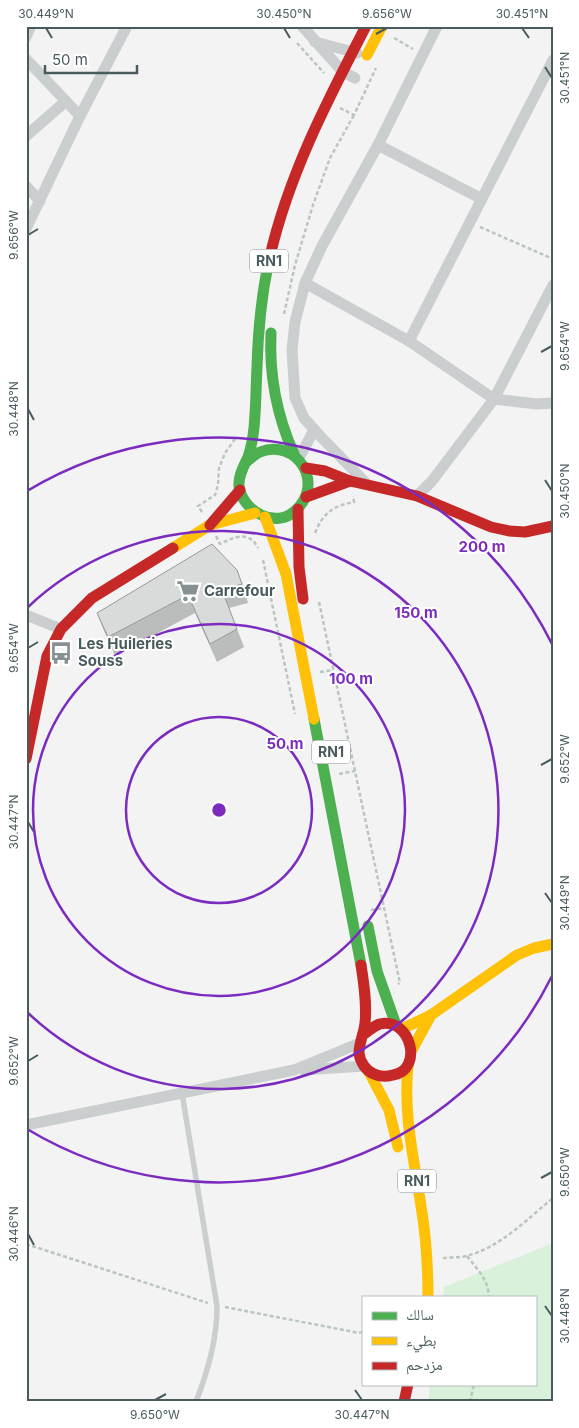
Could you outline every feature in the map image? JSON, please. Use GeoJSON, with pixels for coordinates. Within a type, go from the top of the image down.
{"type":"FeatureCollection","features":[{"type":"Feature","properties":{"kind":"main road","name":"RN1"},"geometry":{"type":"LineString","coordinates":[[366,26],[308,142],[279,220],[264,286],[258,330],[255,416],[245,463],[241,472],[240,490],[248,507],[260,515],[286,574],[357,942],[366,1016],[359,1055],[391,1116],[400,1159]]}},
{"type":"Feature","properties":{"kind":"main road"},"geometry":{"type":"LineString","coordinates":[[358,71],[382,26]]}},
{"type":"Feature","properties":{"kind":"main road"},"geometry":{"type":"LineString","coordinates":[[309,171],[319,147]]}},
{"type":"Feature","properties":{"kind":"main road"},"geometry":{"type":"LineString","coordinates":[[210,525],[260,515],[283,517],[298,508],[306,497],[309,482],[300,460],[281,426],[274,399],[271,358],[272,326]]}},
{"type":"Feature","properties":{"kind":"main road"},"geometry":{"type":"LineString","coordinates":[[245,463],[250,457],[264,450],[280,449],[300,460],[350,481],[417,496],[491,527],[525,532],[553,526]]}},
{"type":"Feature","properties":{"kind":"main road"},"geometry":{"type":"LineString","coordinates":[[306,497],[350,481]]}},
{"type":"Feature","properties":{"kind":"main road"},"geometry":{"type":"LineString","coordinates":[[26,759],[48,656],[61,630],[92,598],[210,525],[240,490]]}},
{"type":"Feature","properties":{"kind":"main road","name":"RN1"},"geometry":{"type":"LineString","coordinates":[[298,508],[300,582],[315,673],[340,793]]}},
{"type":"Feature","properties":{"kind":"main road"},"geometry":{"type":"LineString","coordinates":[[364,911],[377,971],[384,992],[399,1027],[409,1038],[413,1048]]}},
{"type":"Feature","properties":{"kind":"main road"},"geometry":{"type":"LineString","coordinates":[[362,1039],[370,1028],[378,1024],[387,1023],[399,1027],[432,1015],[518,955],[534,948],[553,944]]}},
{"type":"Feature","properties":{"kind":"main road"},"geometry":{"type":"LineString","coordinates":[[413,1048],[432,1015]]}},
{"type":"Feature","properties":{"kind":"main road","name":"RN1"},"geometry":{"type":"LineString","coordinates":[[413,1048],[405,1087],[406,1119],[420,1200],[428,1296]]}},
{"type":"Feature","properties":{"kind":"main road"},"geometry":{"type":"LineString","coordinates":[[367,1069],[379,1076],[390,1077],[400,1073],[408,1066]]}},
{"type":"Feature","properties":{"kind":"main road","name":"RN1"},"geometry":{"type":"LineString","coordinates":[[410,1208],[412,1225]]}},
{"type":"Feature","properties":{"kind":"main road"},"geometry":{"type":"LineString","coordinates":[[404,1402],[408,1386]]}},
{"type":"Feature","properties":{"kind":"street"},"geometry":{"type":"LineString","coordinates":[[26,37],[31,26]]}},
{"type":"Feature","properties":{"kind":"street"},"geometry":{"type":"LineString","coordinates":[[26,230],[80,116],[127,26]]}},
{"type":"Feature","properties":{"kind":"street"},"geometry":{"type":"LineString","coordinates":[[302,26],[315,42],[343,72],[358,71],[353,51],[315,42]]}},
{"type":"Feature","properties":{"kind":"street"},"geometry":{"type":"LineString","coordinates":[[367,484],[314,430],[304,418],[295,398],[292,350],[295,322],[305,283],[322,246],[378,145],[437,26]]}},
{"type":"Feature","properties":{"kind":"street"},"geometry":{"type":"LineString","coordinates":[[26,60],[80,116]]}},
{"type":"Feature","properties":{"kind":"street"},"geometry":{"type":"LineString","coordinates":[[409,341],[553,60]]}},
{"type":"Feature","properties":{"kind":"street"},"geometry":{"type":"LineString","coordinates":[[26,136],[65,102]]}},
{"type":"Feature","properties":{"kind":"street"},"geometry":{"type":"LineString","coordinates":[[378,145],[482,199]]}},
{"type":"Feature","properties":{"kind":"street"},"geometry":{"type":"LineString","coordinates":[[26,186],[40,201]]}},
{"type":"Feature","properties":{"kind":"street"},"geometry":{"type":"LineString","coordinates":[[305,283],[409,341],[494,399],[537,404],[553,403]]}},
{"type":"Feature","properties":{"kind":"street"},"geometry":{"type":"LineString","coordinates":[[417,496],[432,481],[494,399],[553,285]]}},
{"type":"Feature","properties":{"kind":"street"},"geometry":{"type":"LineString","coordinates":[[300,460],[314,430]]}},
{"type":"Feature","properties":{"kind":"street"},"geometry":{"type":"LineString","coordinates":[[26,615],[61,630]]}},
{"type":"Feature","properties":{"kind":"street"},"geometry":{"type":"LineString","coordinates":[[294,1070],[362,1039]]}},
{"type":"Feature","properties":{"kind":"street"},"geometry":{"type":"LineString","coordinates":[[26,1125],[294,1070],[367,1069]]}},
{"type":"Feature","properties":{"kind":"lane"},"geometry":{"type":"LineString","coordinates":[[182,1093],[217,1306],[216,1335],[213,1350],[196,1402]]}},
{"type":"Feature","properties":{"kind":"path"},"geometry":{"type":"LineString","coordinates":[[391,37],[424,54]]}},
{"type":"Feature","properties":{"kind":"path"},"geometry":{"type":"LineString","coordinates":[[297,43],[327,77]]}},
{"type":"Feature","properties":{"kind":"path"},"geometry":{"type":"LineString","coordinates":[[339,107],[354,115],[379,63]]}},
{"type":"Feature","properties":{"kind":"path"},"geometry":{"type":"LineString","coordinates":[[470,222],[553,259]]}},
{"type":"Feature","properties":{"kind":"path"},"geometry":{"type":"LineString","coordinates":[[202,512],[198,506],[215,495],[218,485],[219,468],[225,453],[238,435]]}},
{"type":"Feature","properties":{"kind":"path"},"geometry":{"type":"LineString","coordinates":[[314,535],[324,517],[337,506],[354,502],[350,481]]}},
{"type":"Feature","properties":{"kind":"path"},"geometry":{"type":"LineString","coordinates":[[216,536],[220,544],[236,536],[250,539],[256,543],[259,550]]}},
{"type":"Feature","properties":{"kind":"path"},"geometry":{"type":"LineString","coordinates":[[262,556],[296,716]]}},
{"type":"Feature","properties":{"kind":"path"},"geometry":{"type":"LineString","coordinates":[[317,595],[400,983],[384,992]]}},
{"type":"Feature","properties":{"kind":"path"},"geometry":{"type":"LineString","coordinates":[[315,673],[333,670]]}},
{"type":"Feature","properties":{"kind":"path"},"geometry":{"type":"LineString","coordinates":[[336,774],[355,770]]}},
{"type":"Feature","properties":{"kind":"path"},"geometry":{"type":"LineString","coordinates":[[364,911],[384,908]]}},
{"type":"Feature","properties":{"kind":"path"},"geometry":{"type":"LineString","coordinates":[[426,1259],[467,1256],[492,1246],[505,1238],[553,1198]]}},
{"type":"Feature","properties":{"kind":"path"},"geometry":{"type":"LineString","coordinates":[[26,1244],[217,1306],[362,1332]]}},
{"type":"Feature","properties":{"kind":"path"},"geometry":{"type":"LineString","coordinates":[[467,1256],[483,1276],[489,1290],[489,1296]]}},
{"type":"Feature","properties":{"kind":"path"},"geometry":{"type":"LineString","coordinates":[[470,1402],[474,1386]]}},
{"type":"Feature","properties":{"kind":"green space"},"geometry":{"type":"Polygon","coordinates":[[[553,1243],[553,1402],[428,1402],[430,1386],[536,1386],[536,1296],[443,1296],[444,1287],[553,1243]]]}},
{"type":"Feature","properties":{"kind":"building"},"geometry":{"type":"Polygon","coordinates":[[[212,544],[237,570],[242,584],[222,590],[237,629],[210,644],[188,595],[108,637],[97,613],[212,544]]]}},
{"type":"Feature","properties":{"kind":"traffic: fast"},"geometry":{"type":"LineString","coordinates":[[245,463],[247,461],[252,457],[258,453],[273,449],[285,451],[295,457],[303,466],[307,476],[308,488],[304,499],[296,510],[288,516],[279,518],[261,515],[246,503],[241,495],[239,486],[240,475],[243,467],[249,454],[254,432],[259,329],[268,265]]}},
{"type":"Feature","properties":{"kind":"traffic: fast"},"geometry":{"type":"LineString","coordinates":[[271,333],[271,364],[275,395],[294,454]]}},
{"type":"Feature","properties":{"kind":"traffic: fast"},"geometry":{"type":"LineString","coordinates":[[314,719],[361,965]]}},
{"type":"Feature","properties":{"kind":"traffic: fast"},"geometry":{"type":"LineString","coordinates":[[368,926],[377,971],[396,1025]]}},
{"type":"Feature","properties":{"kind":"traffic: slow"},"geometry":{"type":"LineString","coordinates":[[367,55],[382,26]]}},
{"type":"Feature","properties":{"kind":"traffic: slow"},"geometry":{"type":"LineString","coordinates":[[173,548],[210,525],[255,513]]}},
{"type":"Feature","properties":{"kind":"traffic: slow"},"geometry":{"type":"LineString","coordinates":[[265,517],[286,574],[314,719]]}},
{"type":"Feature","properties":{"kind":"traffic: slow"},"geometry":{"type":"LineString","coordinates":[[402,1029],[431,1015],[517,955],[534,948],[553,944]]}},
{"type":"Feature","properties":{"kind":"traffic: slow"},"geometry":{"type":"LineString","coordinates":[[413,1048],[431,1015]]}},
{"type":"Feature","properties":{"kind":"traffic: slow"},"geometry":{"type":"LineString","coordinates":[[408,1066],[408,1119],[424,1229],[428,1296]]}},
{"type":"Feature","properties":{"kind":"traffic: slow"},"geometry":{"type":"LineString","coordinates":[[369,1072],[389,1110],[398,1147]]}},
{"type":"Feature","properties":{"kind":"traffic: jam"},"geometry":{"type":"LineString","coordinates":[[268,265],[285,203],[296,172],[322,113],[366,26]]}},
{"type":"Feature","properties":{"kind":"traffic: jam"},"geometry":{"type":"LineString","coordinates":[[306,468],[325,471],[350,481],[417,496],[491,527],[525,532],[553,526]]}},
{"type":"Feature","properties":{"kind":"traffic: jam"},"geometry":{"type":"LineString","coordinates":[[306,497],[350,481]]}},
{"type":"Feature","properties":{"kind":"traffic: jam"},"geometry":{"type":"LineString","coordinates":[[210,525],[240,490]]}},
{"type":"Feature","properties":{"kind":"traffic: jam"},"geometry":{"type":"LineString","coordinates":[[298,509],[299,567],[303,599]]}},
{"type":"Feature","properties":{"kind":"traffic: jam"},"geometry":{"type":"LineString","coordinates":[[26,759],[47,656],[61,629],[92,598],[173,548]]}},
{"type":"Feature","properties":{"kind":"traffic: jam"},"geometry":{"type":"LineString","coordinates":[[361,965],[366,1009],[359,1049],[362,1063],[371,1073],[379,1076],[393,1075],[403,1071],[411,1055],[410,1045],[406,1036],[399,1028],[391,1024],[380,1024],[364,1034]]}},
{"type":"Feature","properties":{"kind":"traffic: jam"},"geometry":{"type":"LineString","coordinates":[[404,1402],[408,1386]]}},
{"type":"Feature","properties":{"kind":"place","name":"Carrefour"},"geometry":{"type":"Point","coordinates":[188,591]}},
{"type":"Feature","properties":{"kind":"place","name":"Les Huileries Souss"},"geometry":{"type":"Point","coordinates":[61,653]}}]}
